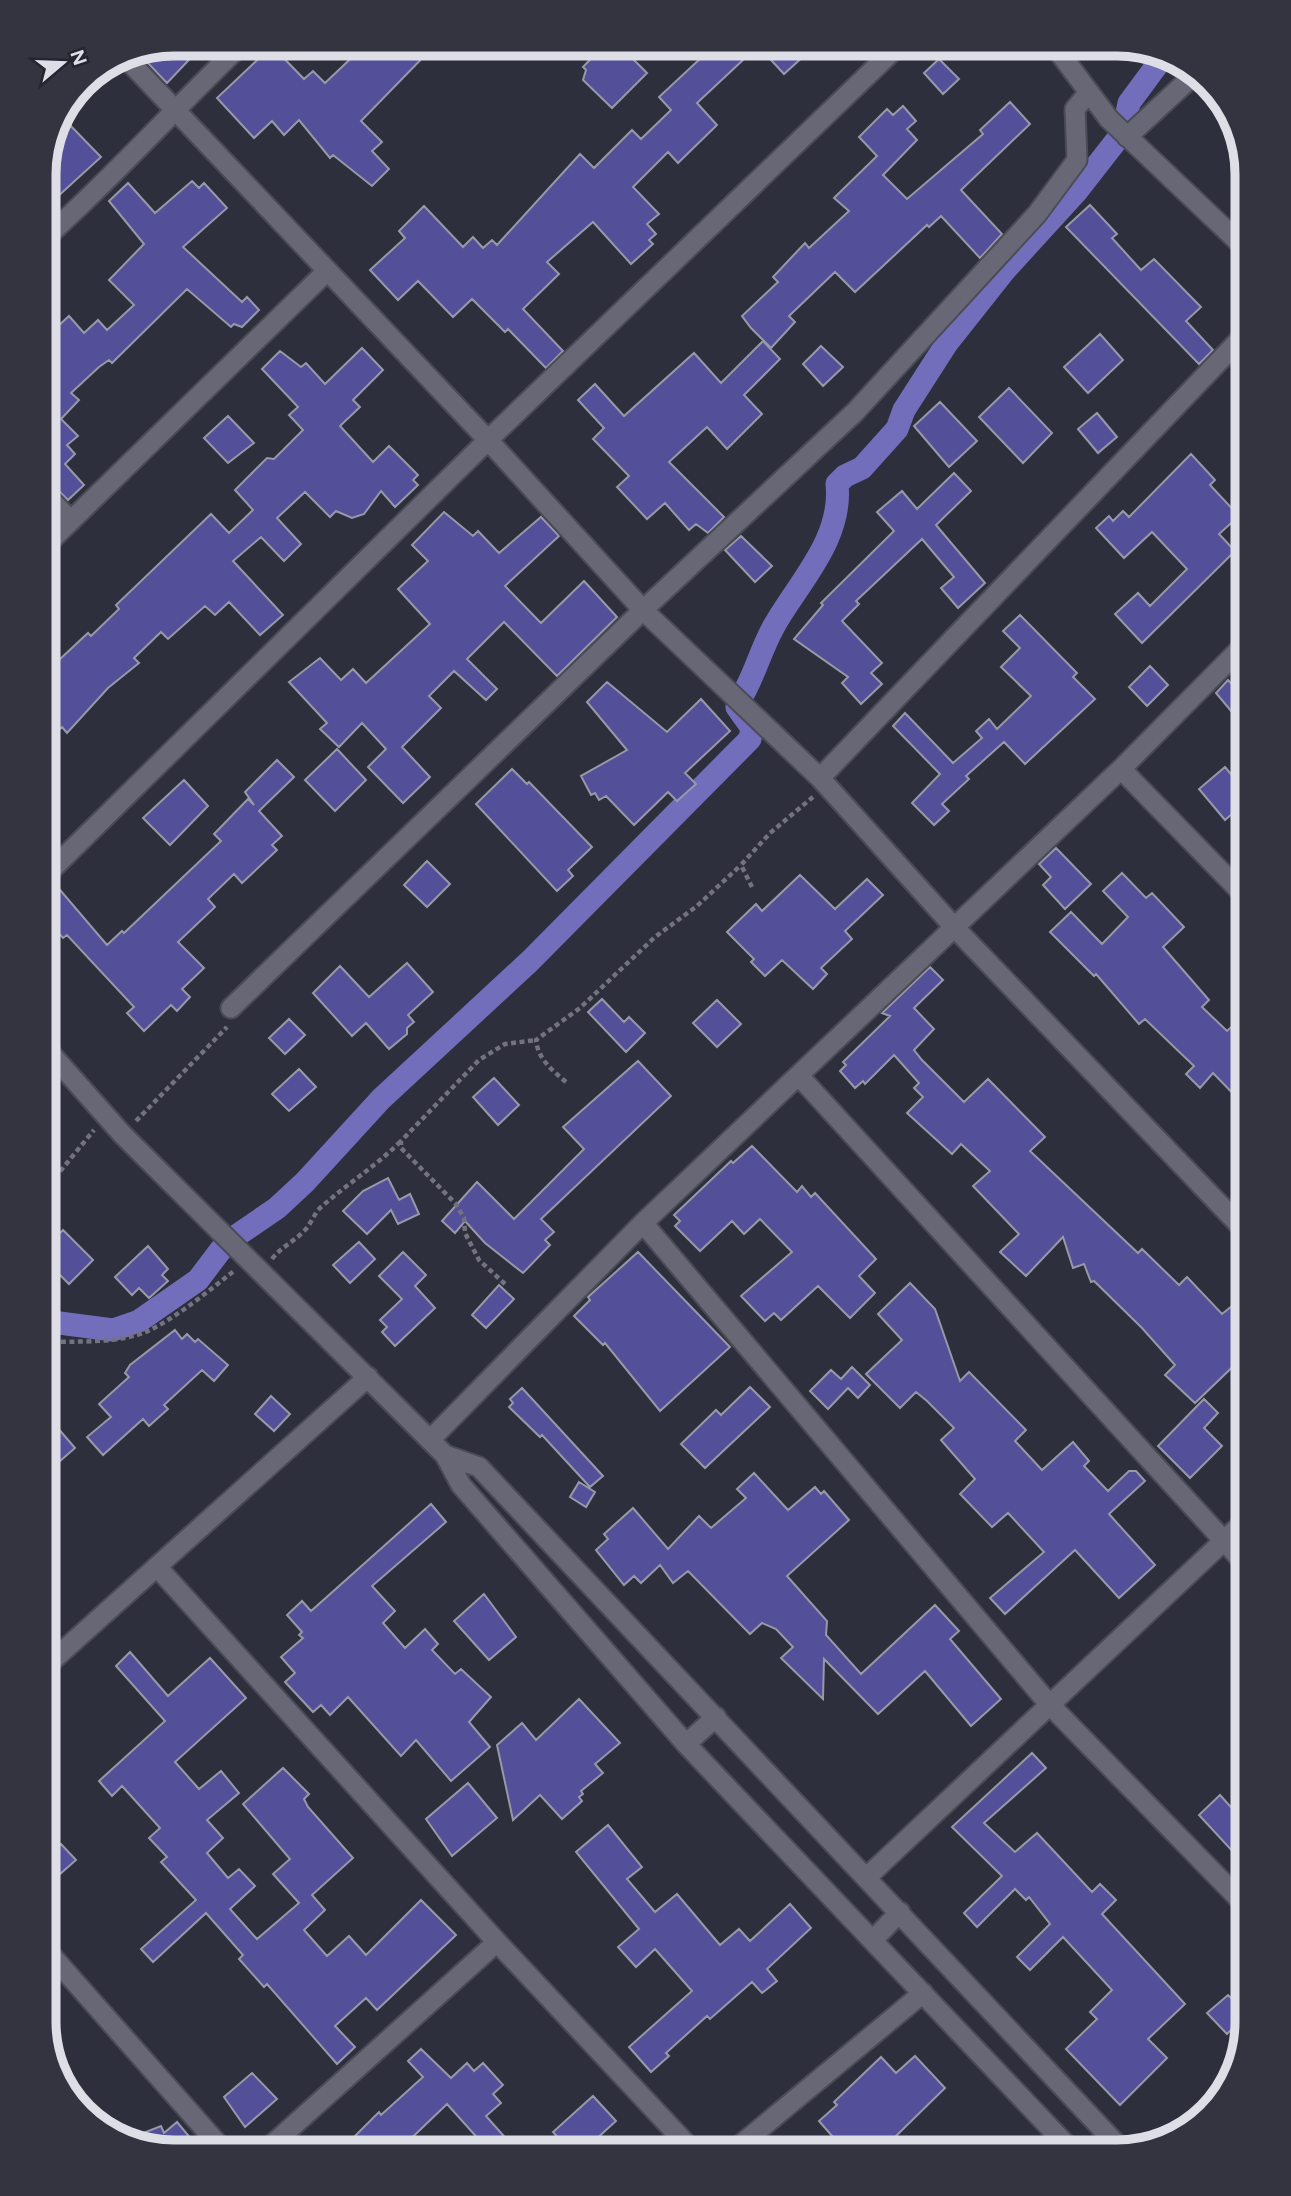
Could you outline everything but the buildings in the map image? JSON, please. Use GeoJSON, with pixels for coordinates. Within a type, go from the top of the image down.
{"type":"FeatureCollection","features":[{"type":"Feature","properties":{"kind":"street"},"geometry":{"type":"LineString","coordinates":[[56,228],[95,194],[173,110],[229,56]]}},
{"type":"Feature","properties":{"kind":"street"},"geometry":{"type":"LineString","coordinates":[[56,865],[488,440],[888,56]]}},
{"type":"Feature","properties":{"kind":"street"},"geometry":{"type":"LineString","coordinates":[[1062,56],[1127,137],[1235,239]]}},
{"type":"Feature","properties":{"kind":"street"},"geometry":{"type":"LineString","coordinates":[[131,64],[488,440],[643,610],[824,781],[955,928],[1235,1220]]}},
{"type":"Feature","properties":{"kind":"street"},"geometry":{"type":"LineString","coordinates":[[1127,137],[1188,80]]}},
{"type":"Feature","properties":{"kind":"street"},"geometry":{"type":"LineString","coordinates":[[232,1014],[643,610],[855,412],[1037,214],[1077,160],[1075,109],[1089,92]]}},
{"type":"Feature","properties":{"kind":"street"},"geometry":{"type":"LineString","coordinates":[[56,535],[326,272]]}},
{"type":"Feature","properties":{"kind":"street"},"geometry":{"type":"LineString","coordinates":[[824,781],[1235,345]]}},
{"type":"Feature","properties":{"kind":"street"},"geometry":{"type":"LineString","coordinates":[[56,505],[71,521]]}},
{"type":"Feature","properties":{"kind":"street"},"geometry":{"type":"LineString","coordinates":[[430,1440],[643,1223],[800,1077],[1121,769],[1235,654]]}},
{"type":"Feature","properties":{"kind":"street"},"geometry":{"type":"LineString","coordinates":[[1121,769],[1235,886]]}},
{"type":"Feature","properties":{"kind":"street"},"geometry":{"type":"LineString","coordinates":[[56,1059],[122,1134],[445,1455],[461,1485],[686,1744],[1062,2140]]}},
{"type":"Feature","properties":{"kind":"street"},"geometry":{"type":"LineString","coordinates":[[800,1077],[1235,1553]]}},
{"type":"Feature","properties":{"kind":"street"},"geometry":{"type":"LineString","coordinates":[[643,1223],[1049,1704],[1235,1895]]}},
{"type":"Feature","properties":{"kind":"street"},"geometry":{"type":"LineString","coordinates":[[56,1657],[368,1377]]}},
{"type":"Feature","properties":{"kind":"street"},"geometry":{"type":"LineString","coordinates":[[445,1455],[479,1467],[1113,2140]]}},
{"type":"Feature","properties":{"kind":"street"},"geometry":{"type":"LineString","coordinates":[[867,1877],[1235,1530]]}},
{"type":"Feature","properties":{"kind":"street"},"geometry":{"type":"LineString","coordinates":[[158,1568],[497,1942],[683,2140]]}},
{"type":"Feature","properties":{"kind":"street"},"geometry":{"type":"LineString","coordinates":[[686,1744],[716,1717]]}},
{"type":"Feature","properties":{"kind":"street"},"geometry":{"type":"LineString","coordinates":[[873,1940],[900,1912]]}},
{"type":"Feature","properties":{"kind":"street"},"geometry":{"type":"LineString","coordinates":[[277,2140],[497,1942]]}},
{"type":"Feature","properties":{"kind":"street"},"geometry":{"type":"LineString","coordinates":[[56,1961],[214,2140]]}},
{"type":"Feature","properties":{"kind":"street"},"geometry":{"type":"LineString","coordinates":[[746,2140],[923,1993]]}},
{"type":"Feature","properties":{"kind":"path"},"geometry":{"type":"LineString","coordinates":[[268,1265],[282,1246],[307,1229],[317,1211],[362,1171],[378,1163],[479,1060],[505,1044],[536,1041],[580,1007],[655,937],[698,906],[824,781]]}},
{"type":"Feature","properties":{"kind":"path"},"geometry":{"type":"LineString","coordinates":[[741,865],[752,887]]}},
{"type":"Feature","properties":{"kind":"path"},"geometry":{"type":"LineString","coordinates":[[122,1134],[232,1014]]}},
{"type":"Feature","properties":{"kind":"path"},"geometry":{"type":"LineString","coordinates":[[536,1041],[537,1051],[550,1069],[566,1082]]}},
{"type":"Feature","properties":{"kind":"path"},"geometry":{"type":"LineString","coordinates":[[56,1176],[100,1121],[100,1107]]}},
{"type":"Feature","properties":{"kind":"path"},"geometry":{"type":"LineString","coordinates":[[401,1141],[401,1148],[455,1203],[464,1218],[465,1233],[479,1260],[505,1284]]}},
{"type":"Feature","properties":{"kind":"path"},"geometry":{"type":"LineString","coordinates":[[56,1341],[125,1337],[146,1331],[188,1306],[240,1266]]}},
{"type":"Feature","properties":{"kind":"waterway"},"geometry":{"type":"LineString","coordinates":[[742,696],[774,626],[826,542],[837,504],[837,484],[845,476],[862,468],[897,429],[904,410],[947,343],[1004,271],[1077,191],[1123,132],[1129,103],[1158,63]]}},
{"type":"Feature","properties":{"kind":"waterway"},"geometry":{"type":"LineString","coordinates":[[56,1323],[113,1330],[139,1321],[198,1280],[226,1243],[277,1208],[305,1182],[381,1099],[530,961],[750,739],[752,728],[737,707]]}}]}
